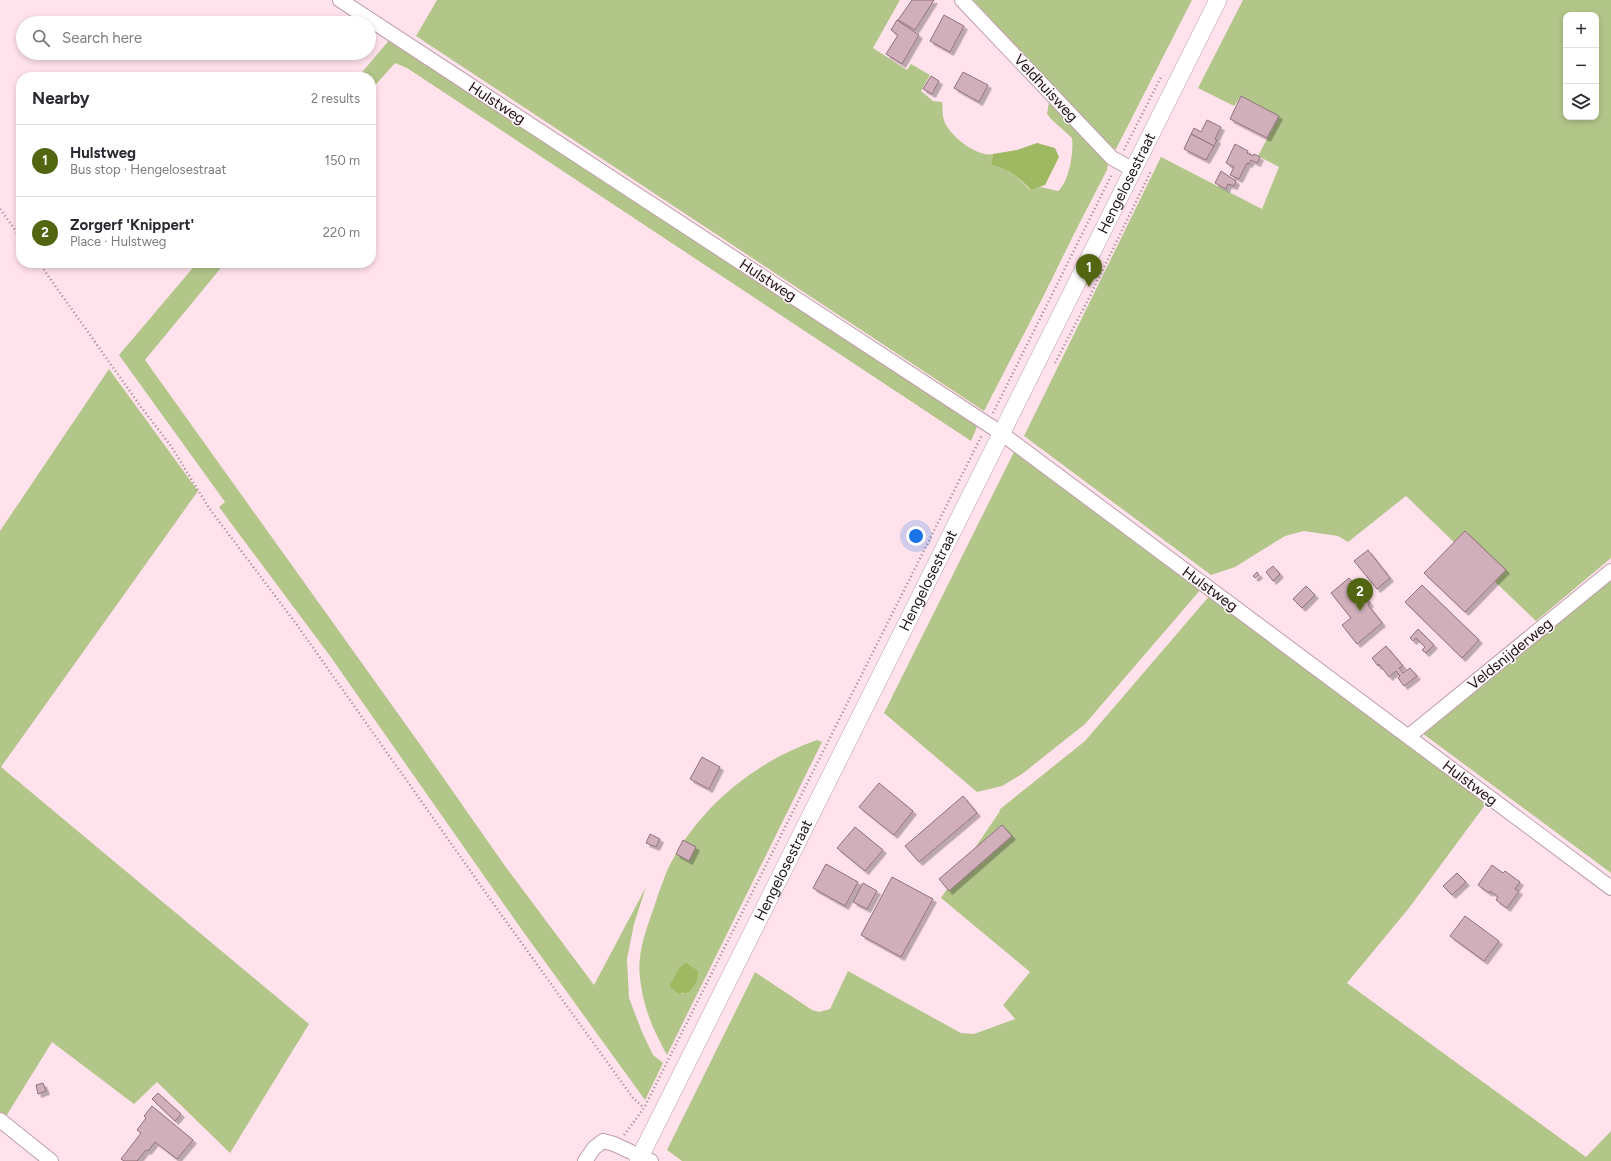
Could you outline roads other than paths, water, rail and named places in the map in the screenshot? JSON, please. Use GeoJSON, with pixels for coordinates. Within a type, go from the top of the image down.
{"type":"FeatureCollection","features":[{"type":"Feature","properties":{"kind":"main road","name":"Hengelosestraat"},"geometry":{"type":"LineString","coordinates":[[643,1159],[994,428],[1134,170],[1218,0]]}},
{"type":"Feature","properties":{"kind":"street","name":"Hulstweg"},"geometry":{"type":"LineString","coordinates":[[340,0],[364,16]]}},
{"type":"Feature","properties":{"kind":"street","name":"Veldhuisweg"},"geometry":{"type":"LineString","coordinates":[[962,0],[1112,158],[1134,170]]}},
{"type":"Feature","properties":{"kind":"street","name":"Hulstweg"},"geometry":{"type":"LineString","coordinates":[[376,24],[994,428],[1611,888]]}},
{"type":"Feature","properties":{"kind":"street","name":"Veldsnijderweg"},"geometry":{"type":"LineString","coordinates":[[1409,736],[1611,571]]}},
{"type":"Feature","properties":{"kind":"street"},"geometry":{"type":"LineString","coordinates":[[0,1120],[51,1161]]}},
{"type":"Feature","properties":{"kind":"street"},"geometry":{"type":"LineString","coordinates":[[585,1161],[594,1148],[603,1141],[618,1145],[643,1159]]}},
{"type":"Feature","properties":{"kind":"place","name":"Hulstweg"},"geometry":{"type":"Point","coordinates":[1089,287]}},
{"type":"Feature","properties":{"kind":"place","name":"Zorgerf 'Knippert'"},"geometry":{"type":"Point","coordinates":[1360,611]}}]}
